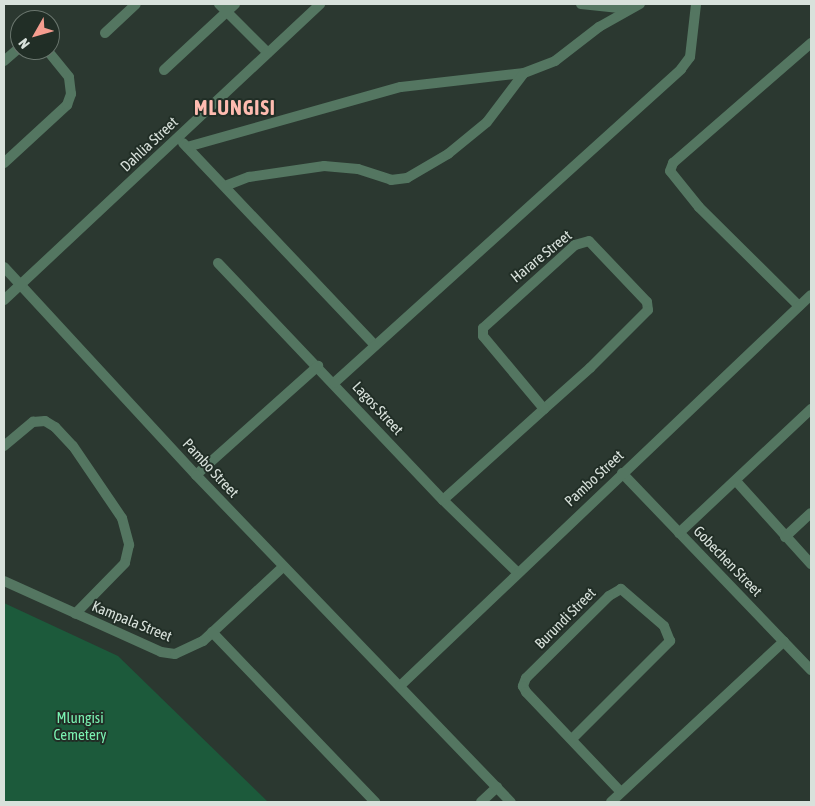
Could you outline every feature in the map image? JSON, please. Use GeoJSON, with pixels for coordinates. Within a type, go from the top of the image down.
{"type":"FeatureCollection","features":[{"type":"Feature","properties":{"kind":"street"},"geometry":{"type":"LineString","coordinates":[[105,33],[136,4]]}},
{"type":"Feature","properties":{"kind":"street"},"geometry":{"type":"LineString","coordinates":[[164,70],[223,8],[235,4]]}},
{"type":"Feature","properties":{"kind":"street","name":"Dahlia Street"},"geometry":{"type":"LineString","coordinates":[[4,300],[320,4]]}},
{"type":"Feature","properties":{"kind":"street"},"geometry":{"type":"LineString","coordinates":[[581,4],[629,9]]}},
{"type":"Feature","properties":{"kind":"street"},"geometry":{"type":"LineString","coordinates":[[187,147],[401,87],[524,73],[555,61],[599,26],[640,4]]}},
{"type":"Feature","properties":{"kind":"street"},"geometry":{"type":"LineString","coordinates":[[334,382],[681,69],[690,57],[696,4]]}},
{"type":"Feature","properties":{"kind":"street"},"geometry":{"type":"LineString","coordinates":[[223,8],[268,53]]}},
{"type":"Feature","properties":{"kind":"street"},"geometry":{"type":"LineString","coordinates":[[799,306],[674,180],[670,171],[673,163],[811,43]]}},
{"type":"Feature","properties":{"kind":"street"},"geometry":{"type":"LineString","coordinates":[[4,163],[67,105],[71,94],[69,77],[55,60]]}},
{"type":"Feature","properties":{"kind":"street"},"geometry":{"type":"LineString","coordinates":[[225,186],[258,175],[324,166],[358,169],[391,180],[407,178],[448,154],[487,122],[524,73]]}},
{"type":"Feature","properties":{"kind":"street"},"geometry":{"type":"LineString","coordinates":[[178,138],[376,345]]}},
{"type":"Feature","properties":{"kind":"street","name":"Harare Street"},"geometry":{"type":"LineString","coordinates":[[443,500],[544,409],[648,310],[647,302],[589,241],[575,245],[483,328],[483,336],[544,409]]}},
{"type":"Feature","properties":{"kind":"street","name":"Lagos Street"},"geometry":{"type":"LineString","coordinates":[[218,263],[334,382],[443,500],[518,572]]}},
{"type":"Feature","properties":{"kind":"street","name":"Pambo Street"},"geometry":{"type":"LineString","coordinates":[[4,267],[283,567],[511,802]]}},
{"type":"Feature","properties":{"kind":"street","name":"Pambo Street"},"geometry":{"type":"LineString","coordinates":[[400,686],[811,295]]}},
{"type":"Feature","properties":{"kind":"street"},"geometry":{"type":"LineString","coordinates":[[196,475],[318,366]]}},
{"type":"Feature","properties":{"kind":"street"},"geometry":{"type":"LineString","coordinates":[[680,533],[811,409]]}},
{"type":"Feature","properties":{"kind":"street"},"geometry":{"type":"LineString","coordinates":[[4,446],[33,422],[45,421],[63,434],[73,446],[114,506],[127,533],[128,553],[123,567],[75,614]]}},
{"type":"Feature","properties":{"kind":"street","name":"Gobechen Street"},"geometry":{"type":"LineString","coordinates":[[622,473],[811,670]]}},
{"type":"Feature","properties":{"kind":"street"},"geometry":{"type":"LineString","coordinates":[[736,481],[811,564]]}},
{"type":"Feature","properties":{"kind":"street"},"geometry":{"type":"LineString","coordinates":[[785,537],[811,513]]}},
{"type":"Feature","properties":{"kind":"street","name":"Kampala Street"},"geometry":{"type":"LineString","coordinates":[[4,581],[169,654],[186,651],[212,632],[283,567]]}},
{"type":"Feature","properties":{"kind":"street","name":"Burundi Street"},"geometry":{"type":"LineString","coordinates":[[572,739],[670,641],[664,626],[621,590],[609,596],[524,682],[526,692],[621,792]]}},
{"type":"Feature","properties":{"kind":"street"},"geometry":{"type":"LineString","coordinates":[[212,632],[374,802]]}},
{"type":"Feature","properties":{"kind":"street"},"geometry":{"type":"LineString","coordinates":[[611,802],[784,641]]}},
{"type":"Feature","properties":{"kind":"street"},"geometry":{"type":"LineString","coordinates":[[481,802],[497,787]]}},
{"type":"Feature","properties":{"kind":"green space","name":"Mlungisi Cemetery"},"geometry":{"type":"Polygon","coordinates":[[[4,603],[118,656],[268,802],[4,802],[4,603]]]}},
{"type":"Feature","properties":{"kind":"district","name":"MLUNGISI"},"geometry":{"type":"Point","coordinates":[235,107]}}]}
